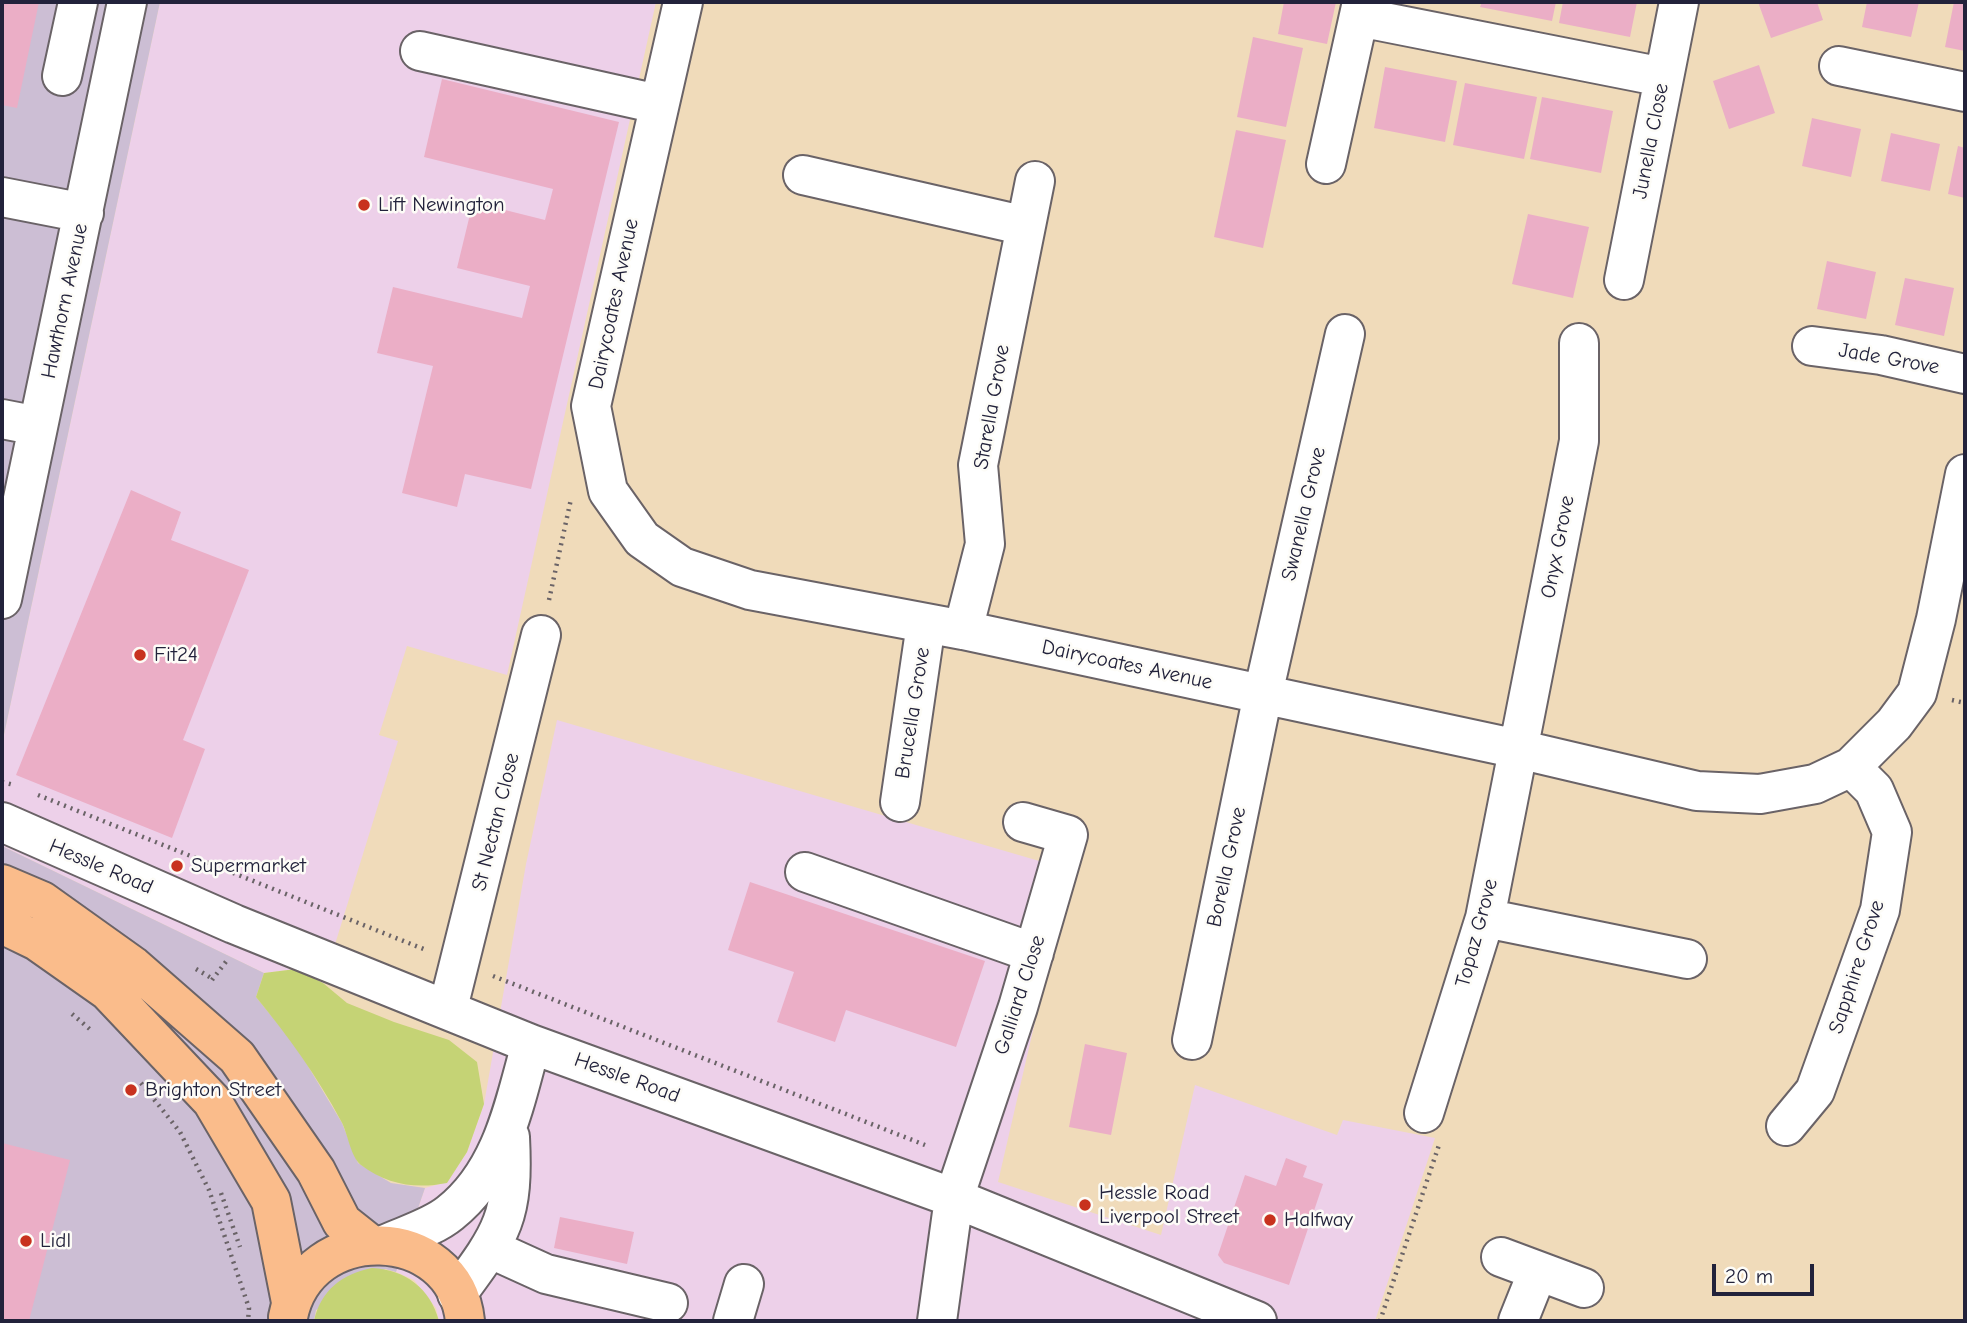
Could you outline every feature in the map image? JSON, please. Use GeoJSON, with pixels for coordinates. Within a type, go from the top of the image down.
{"type":"FeatureCollection","features":[{"type":"Feature","properties":{"kind":"main road"},"geometry":{"type":"LineString","coordinates":[[2,884],[42,901],[133,966],[237,1057],[316,1171],[342,1222],[379,1244],[423,1258],[439,1270],[461,1308]]}},
{"type":"Feature","properties":{"kind":"main road"},"geometry":{"type":"LineString","coordinates":[[2,924],[37,941],[108,991],[212,1101],[271,1201],[289,1312]]}},
{"type":"Feature","properties":{"kind":"main road"},"geometry":{"type":"LineString","coordinates":[[289,1312],[306,1277],[328,1257],[356,1245],[379,1244]]}},
{"type":"Feature","properties":{"kind":"street"},"geometry":{"type":"LineString","coordinates":[[62,76],[78,2]]}},
{"type":"Feature","properties":{"kind":"street","name":"Hawthorn Avenue"},"geometry":{"type":"LineString","coordinates":[[2,599],[20,422],[83,213],[127,2]]}},
{"type":"Feature","properties":{"kind":"street","name":"Dairycoates Avenue"},"geometry":{"type":"LineString","coordinates":[[683,2],[591,406],[608,491],[642,539],[682,567],[750,590],[963,630],[1518,749],[1697,791],[1760,794],[1815,784],[1852,767],[1894,724],[1917,693],[1962,513],[1965,474]]}},
{"type":"Feature","properties":{"kind":"street","name":"Junella Close"},"geometry":{"type":"LineString","coordinates":[[1624,280],[1679,2]]}},
{"type":"Feature","properties":{"kind":"street"},"geometry":{"type":"LineString","coordinates":[[1326,164],[1360,9],[1663,77]]}},
{"type":"Feature","properties":{"kind":"street"},"geometry":{"type":"LineString","coordinates":[[420,51],[658,104]]}},
{"type":"Feature","properties":{"kind":"street"},"geometry":{"type":"LineString","coordinates":[[1839,66],[1965,92]]}},
{"type":"Feature","properties":{"kind":"street"},"geometry":{"type":"LineString","coordinates":[[803,175],[1026,226]]}},
{"type":"Feature","properties":{"kind":"street","name":"Starella Grove"},"geometry":{"type":"LineString","coordinates":[[963,630],[985,544],[978,465],[1035,181]]}},
{"type":"Feature","properties":{"kind":"street"},"geometry":{"type":"LineString","coordinates":[[2,197],[83,213]]}},
{"type":"Feature","properties":{"kind":"street","name":"Swanella Grove"},"geometry":{"type":"LineString","coordinates":[[1263,694],[1345,334]]}},
{"type":"Feature","properties":{"kind":"street","name":"Onyx Grove"},"geometry":{"type":"LineString","coordinates":[[1518,749],[1579,441],[1579,343]]}},
{"type":"Feature","properties":{"kind":"street","name":"Jade Grove"},"geometry":{"type":"LineString","coordinates":[[1812,346],[1881,355],[1965,374]]}},
{"type":"Feature","properties":{"kind":"street","name":"Brucella Grove"},"geometry":{"type":"LineString","coordinates":[[900,802],[926,624]]}},
{"type":"Feature","properties":{"kind":"street","name":"St Nectan Close"},"geometry":{"type":"LineString","coordinates":[[448,1008],[541,635]]}},
{"type":"Feature","properties":{"kind":"street","name":"Borella Grove"},"geometry":{"type":"LineString","coordinates":[[1192,1040],[1263,694]]}},
{"type":"Feature","properties":{"kind":"street","name":"Topaz Grove"},"geometry":{"type":"LineString","coordinates":[[1424,1113],[1485,918],[1518,749]]}},
{"type":"Feature","properties":{"kind":"street","name":"Sapphire Grove"},"geometry":{"type":"LineString","coordinates":[[1786,1126],[1815,1091],[1880,910],[1892,832],[1874,790],[1852,767]]}},
{"type":"Feature","properties":{"kind":"street","name":"Hessle Road"},"geometry":{"type":"LineString","coordinates":[[2,822],[270,939],[448,1008],[531,1044],[954,1198],[1257,1321]]}},
{"type":"Feature","properties":{"kind":"street","name":"Galliard Close"},"geometry":{"type":"LineString","coordinates":[[937,1321],[954,1198],[1034,953],[1068,835],[1023,822]]}},
{"type":"Feature","properties":{"kind":"street"},"geometry":{"type":"LineString","coordinates":[[805,872],[1034,953]]}},
{"type":"Feature","properties":{"kind":"street"},"geometry":{"type":"LineString","coordinates":[[1485,918],[1686,959]]}},
{"type":"Feature","properties":{"kind":"street"},"geometry":{"type":"LineString","coordinates":[[379,1244],[449,1214],[487,1174],[509,1121],[531,1044]]}},
{"type":"Feature","properties":{"kind":"street"},"geometry":{"type":"LineString","coordinates":[[461,1308],[508,1212],[512,1164],[509,1121]]}},
{"type":"Feature","properties":{"kind":"street"},"geometry":{"type":"LineString","coordinates":[[491,1249],[546,1274],[668,1303]]}},
{"type":"Feature","properties":{"kind":"street"},"geometry":{"type":"LineString","coordinates":[[1501,1257],[1584,1288]]}},
{"type":"Feature","properties":{"kind":"street"},"geometry":{"type":"LineString","coordinates":[[1518,1321],[1538,1271]]}},
{"type":"Feature","properties":{"kind":"street"},"geometry":{"type":"LineString","coordinates":[[733,1321],[744,1284]]}},
{"type":"Feature","properties":{"kind":"path"},"geometry":{"type":"LineString","coordinates":[[541,635],[573,486]]}},
{"type":"Feature","properties":{"kind":"path"},"geometry":{"type":"LineString","coordinates":[[69,1011],[98,1036]]}},
{"type":"Feature","properties":{"kind":"path"},"geometry":{"type":"LineString","coordinates":[[133,1073],[180,1132],[209,1190],[249,1308],[248,1321]]}},
{"type":"Feature","properties":{"kind":"path"},"geometry":{"type":"LineString","coordinates":[[1380,1321],[1442,1136],[1424,1113]]}},
{"type":"Feature","properties":{"kind":"path"},"geometry":{"type":"LineString","coordinates":[[219,1188],[241,1250]]}},
{"type":"Feature","properties":{"kind":"shaded area"},"geometry":{"type":"Polygon","coordinates":[[[2,2],[160,2],[2,744],[2,2]]]}},
{"type":"Feature","properties":{"kind":"shaded area","name":"Lift Newington"},"geometry":{"type":"Polygon","coordinates":[[[160,2],[656,2],[507,675],[407,646],[379,735],[398,741],[323,983],[296,969],[264,973],[2,846],[2,744],[160,2]]]}},
{"type":"Feature","properties":{"kind":"shaded area"},"geometry":{"type":"Polygon","coordinates":[[[557,720],[1070,870],[998,1182],[1161,1235],[1195,1085],[1337,1135],[1343,1120],[1435,1138],[1375,1321],[439,1321],[436,1308],[414,1280],[396,1272],[425,1188],[447,1182],[467,1152],[484,1104],[526,864],[557,720]]]}},
{"type":"Feature","properties":{"kind":"shaded area"},"geometry":{"type":"Polygon","coordinates":[[[2,846],[264,973],[256,997],[296,1046],[342,1123],[358,1163],[391,1183],[425,1188],[396,1272],[385,1269],[316,1310],[314,1321],[2,1321],[2,846]]]}},
{"type":"Feature","properties":{"kind":"green space"},"geometry":{"type":"Polygon","coordinates":[[[296,969],[323,983],[347,1003],[449,1040],[477,1062],[484,1104],[467,1152],[447,1183],[424,1186],[402,1184],[371,1172],[357,1161],[343,1126],[322,1088],[256,997],[264,973],[296,969]]]}},
{"type":"Feature","properties":{"kind":"green space"},"geometry":{"type":"Polygon","coordinates":[[[372,1268],[396,1272],[415,1283],[430,1299],[439,1321],[314,1321],[322,1300],[334,1285],[351,1274],[372,1268]]]}},
{"type":"Feature","properties":{"kind":"building"},"geometry":{"type":"Polygon","coordinates":[[[2,2],[39,2],[17,108],[2,105],[2,2]]]}},
{"type":"Feature","properties":{"kind":"building"},"geometry":{"type":"Polygon","coordinates":[[[1284,2],[1336,2],[1327,44],[1278,34],[1284,2]]]}},
{"type":"Feature","properties":{"kind":"building"},"geometry":{"type":"Polygon","coordinates":[[[1482,2],[1556,2],[1552,21],[1480,7],[1482,2]]]}},
{"type":"Feature","properties":{"kind":"building"},"geometry":{"type":"Polygon","coordinates":[[[1563,2],[1637,2],[1630,37],[1559,23],[1563,2]]]}},
{"type":"Feature","properties":{"kind":"building"},"geometry":{"type":"Polygon","coordinates":[[[1758,2],[1817,2],[1823,20],[1771,38],[1758,2]]]}},
{"type":"Feature","properties":{"kind":"building"},"geometry":{"type":"Polygon","coordinates":[[[1867,2],[1919,2],[1911,37],[1862,27],[1867,2]]]}},
{"type":"Feature","properties":{"kind":"building"},"geometry":{"type":"Polygon","coordinates":[[[1954,2],[1965,2],[1965,51],[1945,47],[1954,2]]]}},
{"type":"Feature","properties":{"kind":"building"},"geometry":{"type":"Polygon","coordinates":[[[1253,37],[1303,48],[1286,127],[1237,117],[1253,37]]]}},
{"type":"Feature","properties":{"kind":"building"},"geometry":{"type":"Polygon","coordinates":[[[1759,65],[1775,113],[1729,129],[1713,81],[1759,65]]]}},
{"type":"Feature","properties":{"kind":"building"},"geometry":{"type":"Polygon","coordinates":[[[1385,67],[1457,81],[1445,142],[1374,128],[1385,67]]]}},
{"type":"Feature","properties":{"kind":"building"},"geometry":{"type":"Polygon","coordinates":[[[442,79],[619,122],[531,489],[465,474],[457,507],[402,493],[433,366],[377,353],[393,287],[522,318],[530,286],[457,268],[473,202],[545,220],[553,189],[424,157],[442,79]]]}},
{"type":"Feature","properties":{"kind":"building"},"geometry":{"type":"Polygon","coordinates":[[[1465,83],[1537,97],[1524,159],[1453,145],[1465,83]]]}},
{"type":"Feature","properties":{"kind":"building"},"geometry":{"type":"Polygon","coordinates":[[[1542,97],[1613,111],[1601,173],[1530,159],[1542,97]]]}},
{"type":"Feature","properties":{"kind":"building"},"geometry":{"type":"Polygon","coordinates":[[[1812,118],[1861,129],[1851,177],[1802,166],[1812,118]]]}},
{"type":"Feature","properties":{"kind":"building"},"geometry":{"type":"Polygon","coordinates":[[[1236,130],[1286,140],[1263,248],[1214,237],[1236,130]]]}},
{"type":"Feature","properties":{"kind":"building"},"geometry":{"type":"Polygon","coordinates":[[[1891,133],[1940,144],[1930,191],[1881,181],[1891,133]]]}},
{"type":"Feature","properties":{"kind":"building"},"geometry":{"type":"Polygon","coordinates":[[[1958,146],[1965,148],[1965,198],[1948,194],[1958,146]]]}},
{"type":"Feature","properties":{"kind":"building"},"geometry":{"type":"Polygon","coordinates":[[[1528,214],[1589,227],[1573,298],[1512,284],[1528,214]]]}},
{"type":"Feature","properties":{"kind":"building"},"geometry":{"type":"Polygon","coordinates":[[[1827,261],[1876,272],[1866,319],[1817,309],[1827,261]]]}},
{"type":"Feature","properties":{"kind":"building"},"geometry":{"type":"Polygon","coordinates":[[[1905,278],[1954,288],[1944,336],[1895,325],[1905,278]]]}},
{"type":"Feature","properties":{"kind":"building","name":"Fit24"},"geometry":{"type":"Polygon","coordinates":[[[131,490],[181,512],[171,540],[249,570],[183,740],[205,749],[172,838],[16,775],[131,490]]]}},
{"type":"Feature","properties":{"kind":"building"},"geometry":{"type":"Polygon","coordinates":[[[750,882],[985,961],[956,1047],[846,1010],[835,1042],[777,1022],[794,972],[728,950],[750,882]]]}},
{"type":"Feature","properties":{"kind":"building"},"geometry":{"type":"Polygon","coordinates":[[[1085,1044],[1127,1053],[1111,1135],[1069,1127],[1085,1044]]]}},
{"type":"Feature","properties":{"kind":"building","name":"Lidl"},"geometry":{"type":"Polygon","coordinates":[[[2,1143],[70,1160],[29,1321],[2,1321],[2,1143]]]}},
{"type":"Feature","properties":{"kind":"building","name":"Halfway"},"geometry":{"type":"Polygon","coordinates":[[[1286,1158],[1307,1166],[1303,1177],[1323,1184],[1289,1285],[1224,1263],[1218,1255],[1245,1175],[1276,1186],[1286,1158]]]}},
{"type":"Feature","properties":{"kind":"building"},"geometry":{"type":"Polygon","coordinates":[[[560,1217],[634,1232],[627,1264],[554,1248],[560,1217]]]}},
{"type":"Feature","properties":{"kind":"place","name":"Lift Newington"},"geometry":{"type":"Point","coordinates":[364,205]}},
{"type":"Feature","properties":{"kind":"place","name":"Fit24"},"geometry":{"type":"Point","coordinates":[140,655]}},
{"type":"Feature","properties":{"kind":"place","name":"Supermarket"},"geometry":{"type":"Point","coordinates":[177,866]}},
{"type":"Feature","properties":{"kind":"place","name":"Brighton Street"},"geometry":{"type":"Point","coordinates":[131,1090]}},
{"type":"Feature","properties":{"kind":"place","name":"Hessle Road Liverpool Street"},"geometry":{"type":"Point","coordinates":[1085,1205]}},
{"type":"Feature","properties":{"kind":"place","name":"Halfway"},"geometry":{"type":"Point","coordinates":[1270,1220]}},
{"type":"Feature","properties":{"kind":"place","name":"Lidl"},"geometry":{"type":"Point","coordinates":[26,1241]}}]}
